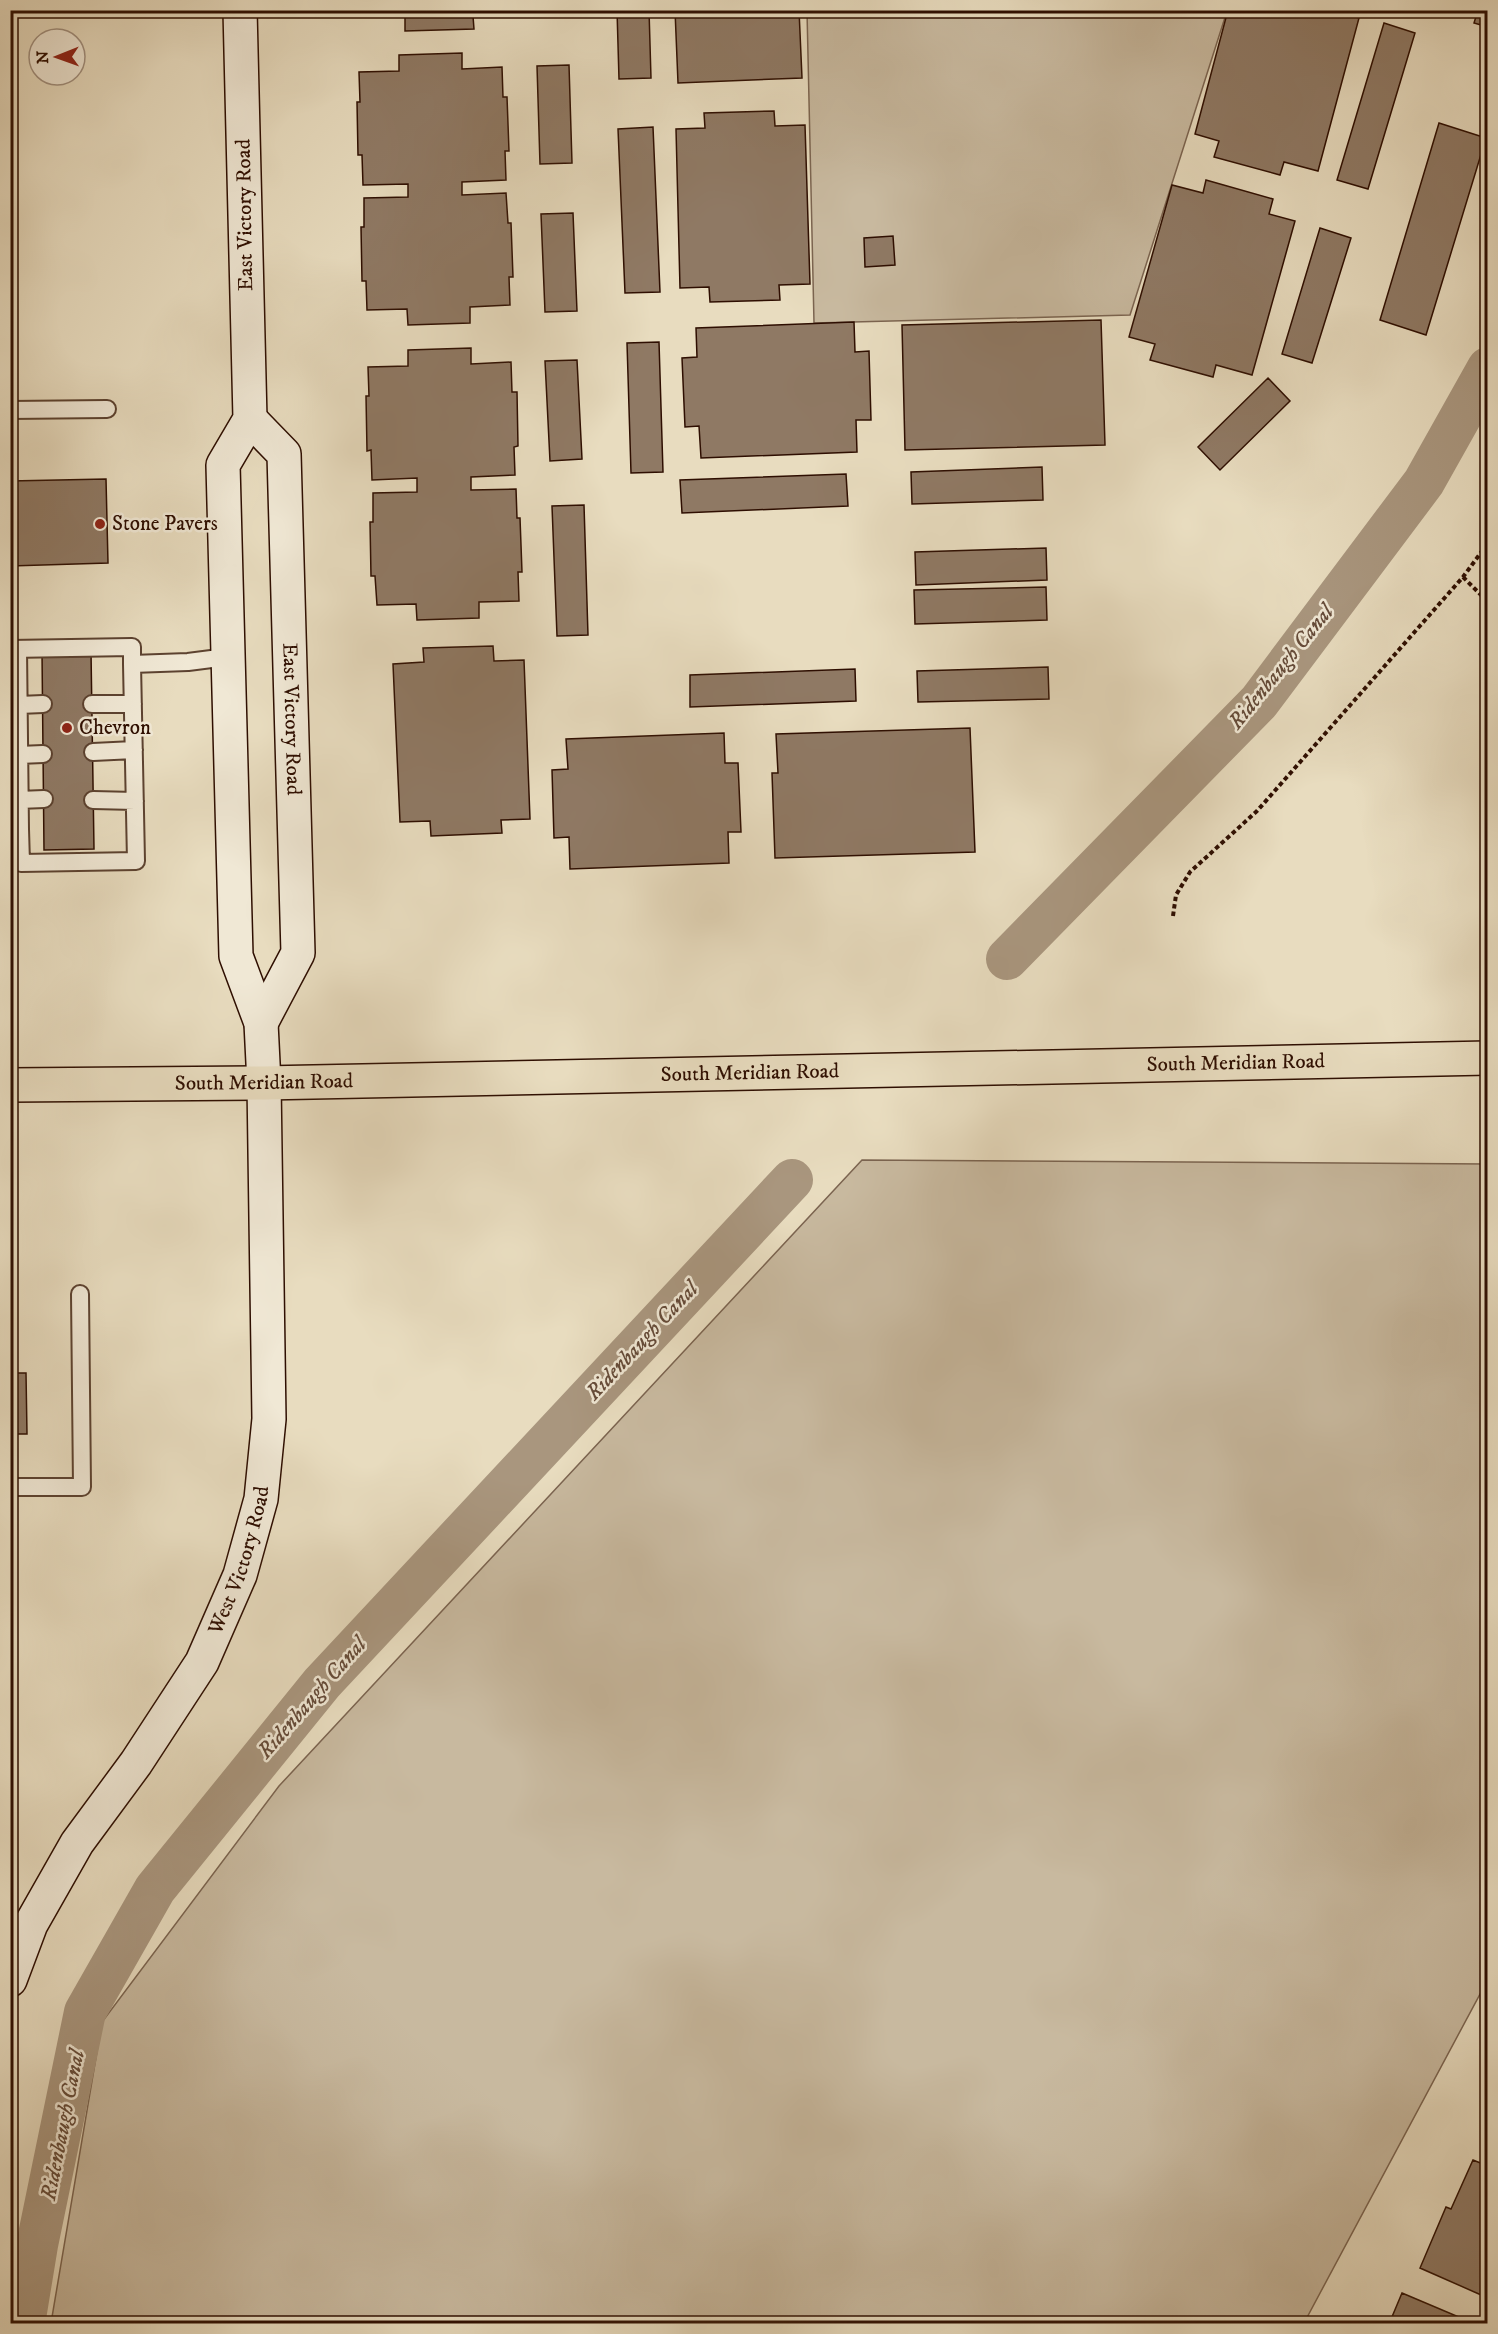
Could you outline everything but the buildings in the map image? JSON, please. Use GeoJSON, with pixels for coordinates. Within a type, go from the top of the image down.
{"type":"FeatureCollection","features":[{"type":"Feature","properties":{"kind":"main road","name":"East Victory Road"},"geometry":{"type":"LineString","coordinates":[[240,10],[250,419],[284,454],[298,952],[261,1023]]}},
{"type":"Feature","properties":{"kind":"main road"},"geometry":{"type":"LineString","coordinates":[[250,419],[223,465],[227,657],[236,956],[261,1023],[264,1083]]}},
{"type":"Feature","properties":{"kind":"main road","name":"South Meridian Road"},"geometry":{"type":"LineString","coordinates":[[10,1085],[264,1083],[1488,1058]]}},
{"type":"Feature","properties":{"kind":"main road","name":"West Victory Road"},"geometry":{"type":"LineString","coordinates":[[10,1980],[31,1924],[77,1843],[136,1763],[202,1662],[240,1575],[261,1499],[269,1419],[264,1083]]}},
{"type":"Feature","properties":{"kind":"lane"},"geometry":{"type":"LineString","coordinates":[[10,410],[107,409]]}},
{"type":"Feature","properties":{"kind":"lane"},"geometry":{"type":"LineString","coordinates":[[132,647],[136,861],[21,863],[15,829],[19,800],[19,705],[14,649],[132,647]]}},
{"type":"Feature","properties":{"kind":"lane"},"geometry":{"type":"LineString","coordinates":[[132,664],[188,663],[227,657]]}},
{"type":"Feature","properties":{"kind":"lane"},"geometry":{"type":"LineString","coordinates":[[19,705],[43,704]]}},
{"type":"Feature","properties":{"kind":"lane"},"geometry":{"type":"LineString","coordinates":[[92,704],[133,704]]}},
{"type":"Feature","properties":{"kind":"lane"},"geometry":{"type":"LineString","coordinates":[[93,752],[134,750]]}},
{"type":"Feature","properties":{"kind":"lane"},"geometry":{"type":"LineString","coordinates":[[19,755],[43,754]]}},
{"type":"Feature","properties":{"kind":"lane"},"geometry":{"type":"LineString","coordinates":[[19,800],[44,799]]}},
{"type":"Feature","properties":{"kind":"lane"},"geometry":{"type":"LineString","coordinates":[[93,800],[135,801]]}},
{"type":"Feature","properties":{"kind":"lane"},"geometry":{"type":"LineString","coordinates":[[10,1487],[82,1486],[80,1294]]}},
{"type":"Feature","properties":{"kind":"path"},"geometry":{"type":"LineString","coordinates":[[1173,915],[1176,895],[1190,872],[1257,811],[1462,577],[1488,543]]}},
{"type":"Feature","properties":{"kind":"path"},"geometry":{"type":"LineString","coordinates":[[1462,577],[1488,602]]}},
{"type":"Feature","properties":{"kind":"shaded area"},"geometry":{"type":"Polygon","coordinates":[[[807,11],[1227,11],[1130,315],[814,323],[807,11]]]}},
{"type":"Feature","properties":{"kind":"shaded area"},"geometry":{"type":"Polygon","coordinates":[[[862,1160],[1487,1164],[1487,1981],[1304,2323],[51,2323],[102,2022],[279,1786],[862,1160]]]}},
{"type":"Feature","properties":{"kind":"waterway","name":"Ridenbaugh Canal"},"geometry":{"type":"LineString","coordinates":[[1007,959],[1259,702],[1424,482],[1488,368]]}},
{"type":"Feature","properties":{"kind":"waterway","name":"Ridenbaugh Canal"},"geometry":{"type":"LineString","coordinates":[[24,2324],[37,2245],[85,2012],[155,1889],[322,1683],[792,1180]]}},
{"type":"Feature","properties":{"kind":"place","name":"Stone Pavers"},"geometry":{"type":"Point","coordinates":[100,524]}},
{"type":"Feature","properties":{"kind":"place","name":"Chevron"},"geometry":{"type":"Point","coordinates":[67,728]}}]}
